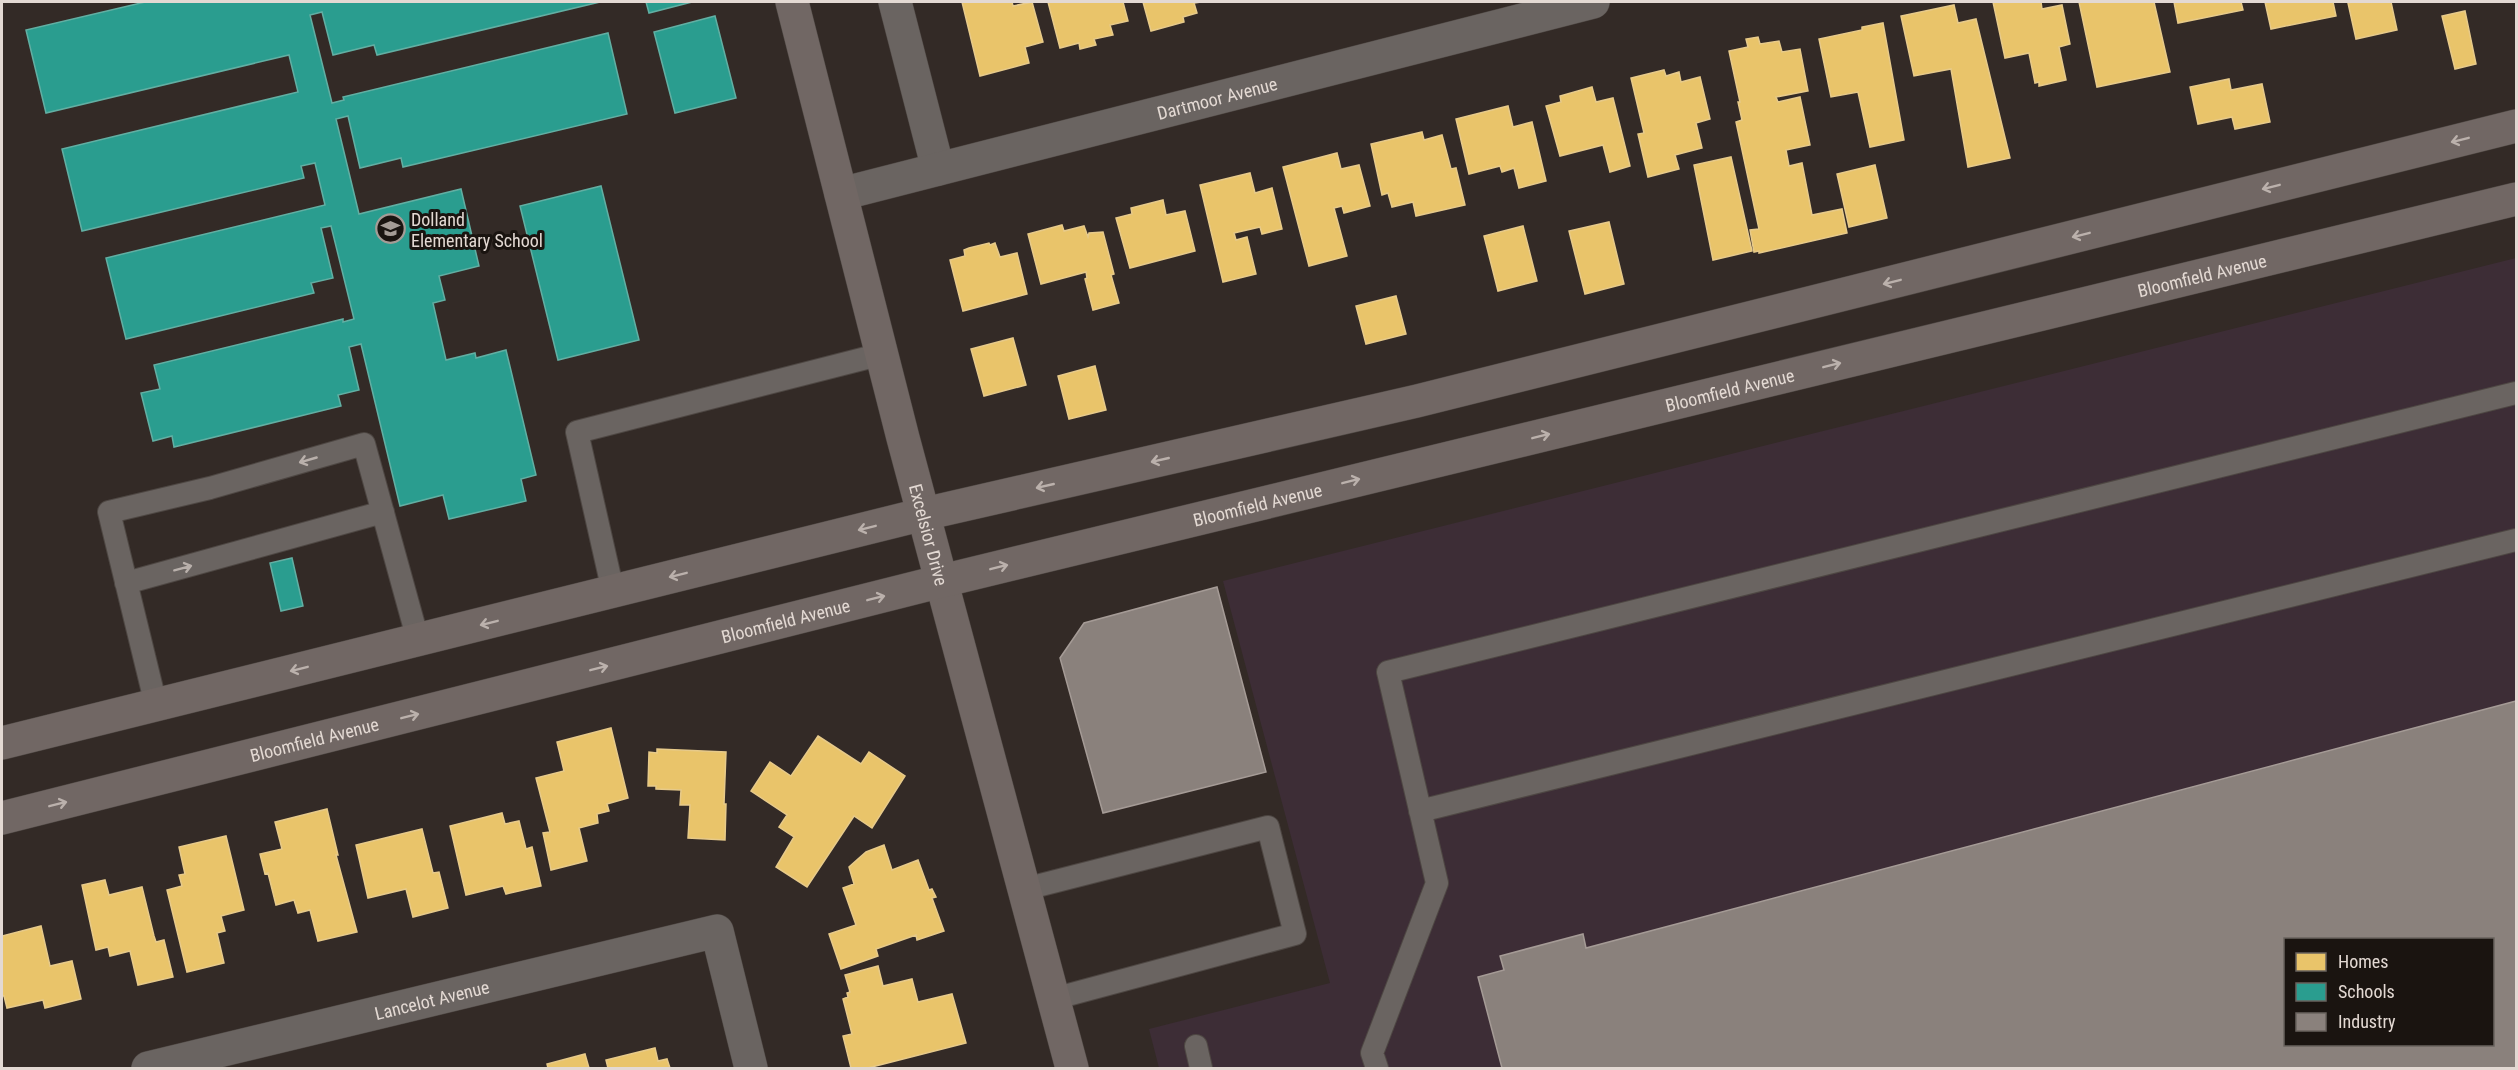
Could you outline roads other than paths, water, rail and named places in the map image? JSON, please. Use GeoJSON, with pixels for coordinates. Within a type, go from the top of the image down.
{"type":"FeatureCollection","features":[{"type":"Feature","properties":{"kind":"main road","name":"Excelsior Drive"},"geometry":{"type":"LineString","coordinates":[[792,2],[924,514],[1072,1068]]}},
{"type":"Feature","properties":{"kind":"main road"},"geometry":{"type":"LineString","coordinates":[[2,743],[924,514],[1417,401],[2517,126]]}},
{"type":"Feature","properties":{"kind":"main road","name":"Bloomfield Avenue"},"geometry":{"type":"LineString","coordinates":[[2,818],[942,581],[2517,199]]}},
{"type":"Feature","properties":{"kind":"street"},"geometry":{"type":"LineString","coordinates":[[895,2],[938,169]]}},
{"type":"Feature","properties":{"kind":"street","name":"Dartmoor Avenue"},"geometry":{"type":"LineString","coordinates":[[840,194],[1593,2]]}},
{"type":"Feature","properties":{"kind":"street","name":"Lancelot Avenue"},"geometry":{"type":"LineString","coordinates":[[148,1068],[717,931],[751,1068]]}},
{"type":"Feature","properties":{"kind":"lane"},"geometry":{"type":"LineString","coordinates":[[613,591],[577,432],[882,354]]}},
{"type":"Feature","properties":{"kind":"lane"},"geometry":{"type":"LineString","coordinates":[[1377,1068],[1372,1053],[1437,883],[1388,672],[2517,393]]}},
{"type":"Feature","properties":{"kind":"lane"},"geometry":{"type":"LineString","coordinates":[[156,705],[109,512],[210,488],[364,444],[418,640]]}},
{"type":"Feature","properties":{"kind":"lane"},"geometry":{"type":"LineString","coordinates":[[126,583],[383,512]]}},
{"type":"Feature","properties":{"kind":"lane"},"geometry":{"type":"LineString","coordinates":[[1420,811],[2517,540]]}},
{"type":"Feature","properties":{"kind":"lane"},"geometry":{"type":"LineString","coordinates":[[1025,890],[1268,827],[1295,934],[1053,999]]}},
{"type":"Feature","properties":{"kind":"lane"},"geometry":{"type":"LineString","coordinates":[[1196,1046],[1201,1068]]}},
{"type":"Feature","properties":{"kind":"place","name":"Dolland Elementary School"},"geometry":{"type":"Point","coordinates":[390,229]}}]}
